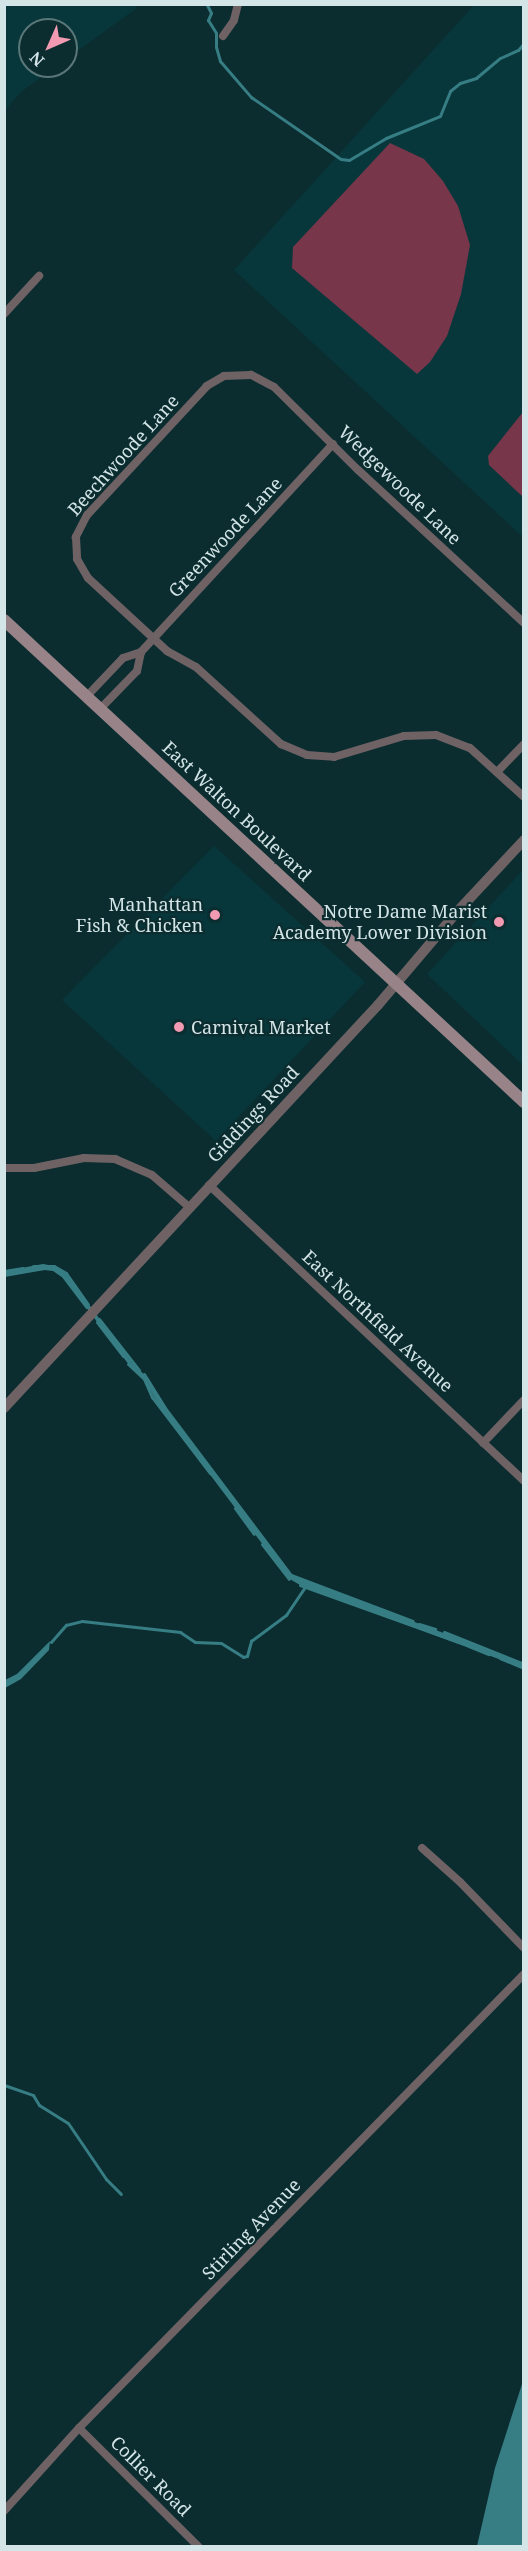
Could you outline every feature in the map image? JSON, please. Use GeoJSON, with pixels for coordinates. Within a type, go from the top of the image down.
{"type":"FeatureCollection","features":[{"type":"Feature","properties":{"kind":"main road","name":"East Walton Boulevard"},"geometry":{"type":"LineString","coordinates":[[4,620],[524,1102]]}},
{"type":"Feature","properties":{"kind":"street"},"geometry":{"type":"LineString","coordinates":[[223,36],[234,20],[238,4]]}},
{"type":"Feature","properties":{"kind":"street"},"geometry":{"type":"LineString","coordinates":[[4,314],[39,276]]}},
{"type":"Feature","properties":{"kind":"street","name":"Wedgewoode Lane"},"geometry":{"type":"LineString","coordinates":[[251,375],[274,387],[524,623]]}},
{"type":"Feature","properties":{"kind":"street","name":"Beechwoode Lane"},"geometry":{"type":"LineString","coordinates":[[251,375],[224,376],[207,386],[79,527],[75,552],[83,572],[153,638],[179,659],[196,667],[276,740],[294,751],[313,756],[334,757],[404,736],[429,734],[464,745],[524,797]]}},
{"type":"Feature","properties":{"kind":"street","name":"Greenwoode Lane"},"geometry":{"type":"LineString","coordinates":[[100,709],[137,671],[141,652],[153,638],[333,444]]}},
{"type":"Feature","properties":{"kind":"street","name":"Greenwoode Lane"},"geometry":{"type":"LineString","coordinates":[[87,696],[123,658],[141,652]]}},
{"type":"Feature","properties":{"kind":"street"},"geometry":{"type":"LineString","coordinates":[[497,772],[524,744]]}},
{"type":"Feature","properties":{"kind":"street","name":"Giddings Road"},"geometry":{"type":"LineString","coordinates":[[4,1408],[397,983],[524,840]]}},
{"type":"Feature","properties":{"kind":"street"},"geometry":{"type":"LineString","coordinates":[[4,1168],[34,1168],[91,1157],[115,1159],[137,1166],[152,1175],[189,1207]]}},
{"type":"Feature","properties":{"kind":"street","name":"East Northfield Avenue"},"geometry":{"type":"LineString","coordinates":[[209,1185],[524,1481]]}},
{"type":"Feature","properties":{"kind":"street"},"geometry":{"type":"LineString","coordinates":[[483,1443],[524,1400]]}},
{"type":"Feature","properties":{"kind":"street"},"geometry":{"type":"LineString","coordinates":[[422,1848],[460,1882],[524,1948]]}},
{"type":"Feature","properties":{"kind":"street","name":"Stirling Avenue"},"geometry":{"type":"LineString","coordinates":[[4,2511],[79,2428],[524,1974]]}},
{"type":"Feature","properties":{"kind":"street","name":"Collier Road"},"geometry":{"type":"LineString","coordinates":[[79,2428],[198,2547]]}},
{"type":"Feature","properties":{"kind":"shaded area"},"geometry":{"type":"Polygon","coordinates":[[[5,4],[135,4],[137,8],[78,50],[78,18],[18,18],[18,78],[40,78],[21,92],[5,110],[5,4]]]}},
{"type":"Feature","properties":{"kind":"shaded area"},"geometry":{"type":"Polygon","coordinates":[[[474,5],[523,5],[523,537],[234,270],[474,5]]]}},
{"type":"Feature","properties":{"kind":"shaded area"},"geometry":{"type":"Polygon","coordinates":[[[390,143],[424,159],[443,181],[458,206],[470,245],[461,294],[447,336],[430,362],[417,374],[292,268],[293,247],[390,143]]]}},
{"type":"Feature","properties":{"kind":"shaded area"},"geometry":{"type":"Polygon","coordinates":[[[523,412],[523,497],[489,465],[488,456],[523,412]]]}},
{"type":"Feature","properties":{"kind":"shaded area"},"geometry":{"type":"Polygon","coordinates":[[[214,846],[365,982],[216,1141],[62,1000],[214,846]]]}},
{"type":"Feature","properties":{"kind":"shaded area","name":"Notre Dame Marist Academy Lower Division"},"geometry":{"type":"Polygon","coordinates":[[[523,870],[523,1065],[427,974],[523,870]]]}},
{"type":"Feature","properties":{"kind":"shaded area"},"geometry":{"type":"Polygon","coordinates":[[[43,1264],[54,1266],[66,1273],[132,1363],[147,1377],[165,1408],[291,1575],[517,1661],[523,1664],[523,1668],[300,1585],[288,1578],[162,1411],[144,1379],[129,1365],[63,1276],[53,1269],[44,1268],[5,1275],[5,1271],[43,1264]]]}},
{"type":"Feature","properties":{"kind":"shaded area"},"geometry":{"type":"Polygon","coordinates":[[[50,1641],[49,1650],[21,1679],[5,1688],[5,1680],[17,1674],[50,1641]]]}},
{"type":"Feature","properties":{"kind":"shaded area"},"geometry":{"type":"Polygon","coordinates":[[[523,2381],[523,2546],[477,2546],[495,2468],[523,2381]]]}},
{"type":"Feature","properties":{"kind":"waterway"},"geometry":{"type":"LineString","coordinates":[[207,5],[211,13],[208,20],[216,33],[216,47],[220,61],[251,97],[341,159],[349,160],[386,138],[440,116],[450,91],[460,83],[476,78],[500,58],[518,50],[524,43]]}},
{"type":"Feature","properties":{"kind":"waterway"},"geometry":{"type":"LineString","coordinates":[[33,1266],[54,1266],[66,1273],[88,1304]]}},
{"type":"Feature","properties":{"kind":"waterway"},"geometry":{"type":"LineString","coordinates":[[4,1271],[23,1268]]}},
{"type":"Feature","properties":{"kind":"waterway"},"geometry":{"type":"LineString","coordinates":[[4,1275],[44,1268],[53,1269],[63,1276],[86,1307]]}},
{"type":"Feature","properties":{"kind":"waterway"},"geometry":{"type":"LineString","coordinates":[[99,1319],[139,1370]]}},
{"type":"Feature","properties":{"kind":"waterway"},"geometry":{"type":"LineString","coordinates":[[97,1322],[123,1356]]}},
{"type":"Feature","properties":{"kind":"waterway"},"geometry":{"type":"LineString","coordinates":[[128,1364],[144,1379],[152,1397],[210,1473]]}},
{"type":"Feature","properties":{"kind":"waterway"},"geometry":{"type":"LineString","coordinates":[[144,1374],[165,1408],[291,1575],[413,1621]]}},
{"type":"Feature","properties":{"kind":"waterway"},"geometry":{"type":"LineString","coordinates":[[235,1508],[254,1534]]}},
{"type":"Feature","properties":{"kind":"waterway"},"geometry":{"type":"LineString","coordinates":[[262,1544],[289,1579]]}},
{"type":"Feature","properties":{"kind":"waterway"},"geometry":{"type":"LineString","coordinates":[[300,1585],[458,1642]]}},
{"type":"Feature","properties":{"kind":"waterway"},"geometry":{"type":"LineString","coordinates":[[51,1642],[66,1625],[82,1621],[180,1632],[195,1642],[221,1643],[243,1657],[247,1656],[251,1641],[286,1615],[305,1587]]}},
{"type":"Feature","properties":{"kind":"waterway"},"geometry":{"type":"LineString","coordinates":[[419,1624],[435,1629]]}},
{"type":"Feature","properties":{"kind":"waterway"},"geometry":{"type":"LineString","coordinates":[[444,1632],[524,1664]]}},
{"type":"Feature","properties":{"kind":"waterway"},"geometry":{"type":"LineString","coordinates":[[469,1646],[488,1654]]}},
{"type":"Feature","properties":{"kind":"waterway"},"geometry":{"type":"LineString","coordinates":[[500,1658],[524,1668]]}},
{"type":"Feature","properties":{"kind":"waterway"},"geometry":{"type":"LineString","coordinates":[[4,2085],[33,2095],[39,2105],[68,2123],[106,2179],[121,2194]]}},
{"type":"Feature","properties":{"kind":"place","name":"Manhattan Fish & Chicken"},"geometry":{"type":"Point","coordinates":[215,915]}},
{"type":"Feature","properties":{"kind":"place","name":"Notre Dame Marist Academy Lower Division"},"geometry":{"type":"Point","coordinates":[499,922]}},
{"type":"Feature","properties":{"kind":"place","name":"Carnival Market"},"geometry":{"type":"Point","coordinates":[179,1027]}}]}
